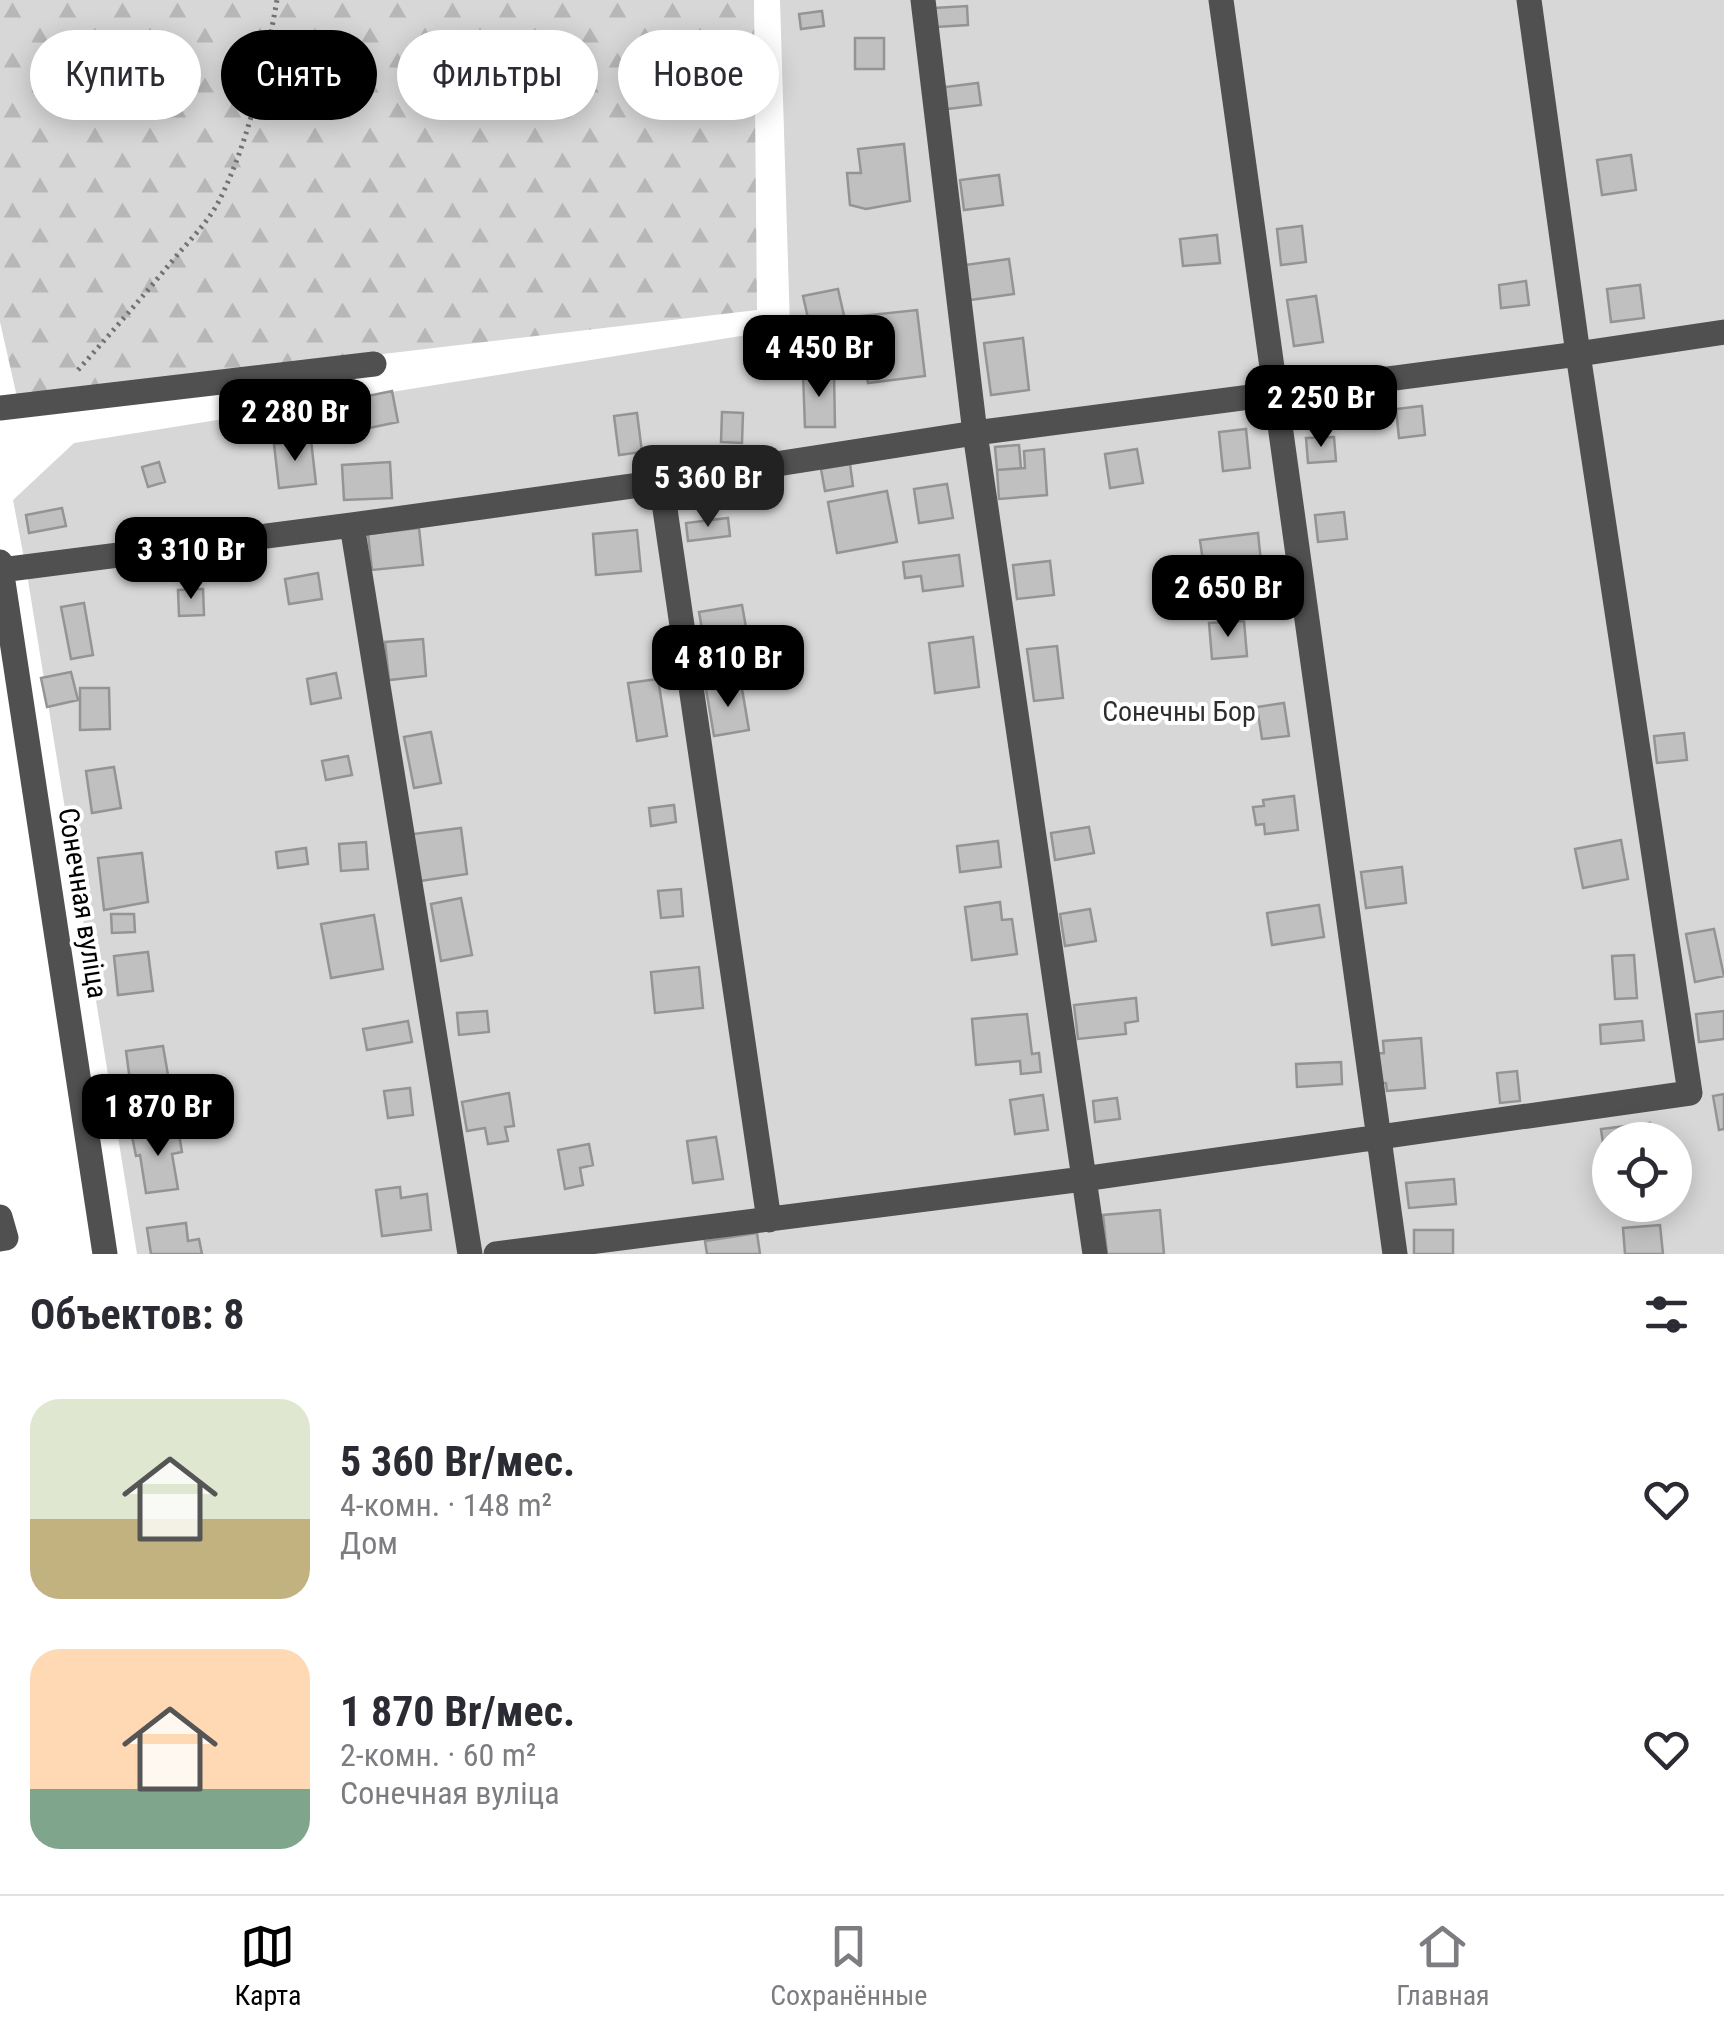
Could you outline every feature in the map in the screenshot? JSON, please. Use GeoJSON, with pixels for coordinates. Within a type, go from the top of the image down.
{"type":"FeatureCollection","features":[{"type":"Feature","properties":{"kind":"street"},"geometry":{"type":"LineString","coordinates":[[923,0],[975,433],[1094,1254]]}},
{"type":"Feature","properties":{"kind":"street"},"geometry":{"type":"LineString","coordinates":[[1222,0],[1395,1254]]}},
{"type":"Feature","properties":{"kind":"street"},"geometry":{"type":"LineString","coordinates":[[496,1254],[1083,1179],[1690,1093],[1578,354],[1529,0]]}},
{"type":"Feature","properties":{"kind":"street"},"geometry":{"type":"LineString","coordinates":[[1,570],[661,482],[975,433],[1724,332]]}},
{"type":"Feature","properties":{"kind":"street"},"geometry":{"type":"LineString","coordinates":[[0,408],[374,364]]}},
{"type":"Feature","properties":{"kind":"street"},"geometry":{"type":"LineString","coordinates":[[661,482],[768,1220]]}},
{"type":"Feature","properties":{"kind":"street"},"geometry":{"type":"LineString","coordinates":[[352,524],[470,1254]]}},
{"type":"Feature","properties":{"kind":"street","name":"Сонечная вуліца"},"geometry":{"type":"LineString","coordinates":[[0,562],[105,1254]]}},
{"type":"Feature","properties":{"kind":"street"},"geometry":{"type":"LineString","coordinates":[[0,1217],[6,1238],[0,1239]]}},
{"type":"Feature","properties":{"kind":"path"},"geometry":{"type":"LineString","coordinates":[[49,402],[126,316],[220,200],[246,128],[277,0]]}},
{"type":"Feature","properties":{"kind":"green space"},"geometry":{"type":"Polygon","coordinates":[[[0,0],[754,0],[754,30],[618,30],[618,120],[755,120],[757,310],[17,397],[0,322],[0,0]]]}},
{"type":"Feature","properties":{"kind":"green space","name":"Сонечны Бор"},"geometry":{"type":"Polygon","coordinates":[[[780,0],[1724,0],[1724,1254],[137,1254],[13,500],[74,443],[790,328],[780,0]]]}},
{"type":"Feature","properties":{"kind":"building"},"geometry":{"type":"Polygon","coordinates":[[[967,6],[968,25],[936,27],[935,8],[967,6]]]}},
{"type":"Feature","properties":{"kind":"building"},"geometry":{"type":"Polygon","coordinates":[[[822,11],[824,26],[801,29],[799,14],[822,11]]]}},
{"type":"Feature","properties":{"kind":"building"},"geometry":{"type":"Polygon","coordinates":[[[855,38],[884,38],[884,69],[855,69],[855,38]]]}},
{"type":"Feature","properties":{"kind":"building"},"geometry":{"type":"Polygon","coordinates":[[[978,83],[981,105],[947,109],[945,87],[978,83]]]}},
{"type":"Feature","properties":{"kind":"building"},"geometry":{"type":"Polygon","coordinates":[[[904,144],[910,201],[866,209],[850,205],[847,173],[861,173],[858,149],[904,144]]]}},
{"type":"Feature","properties":{"kind":"building"},"geometry":{"type":"Polygon","coordinates":[[[1631,155],[1636,190],[1602,195],[1597,160],[1631,155]]]}},
{"type":"Feature","properties":{"kind":"building"},"geometry":{"type":"Polygon","coordinates":[[[999,175],[1003,205],[964,210],[960,180],[999,175]]]}},
{"type":"Feature","properties":{"kind":"building"},"geometry":{"type":"Polygon","coordinates":[[[1302,226],[1306,262],[1281,265],[1277,229],[1302,226]]]}},
{"type":"Feature","properties":{"kind":"building"},"geometry":{"type":"Polygon","coordinates":[[[1217,235],[1220,263],[1183,266],[1180,239],[1217,235]]]}},
{"type":"Feature","properties":{"kind":"building"},"geometry":{"type":"Polygon","coordinates":[[[1009,259],[1014,294],[970,300],[965,265],[1009,259]]]}},
{"type":"Feature","properties":{"kind":"building"},"geometry":{"type":"Polygon","coordinates":[[[1526,281],[1529,305],[1501,308],[1499,285],[1526,281]]]}},
{"type":"Feature","properties":{"kind":"building"},"geometry":{"type":"Polygon","coordinates":[[[1640,285],[1644,318],[1611,322],[1607,289],[1640,285]]]}},
{"type":"Feature","properties":{"kind":"building"},"geometry":{"type":"Polygon","coordinates":[[[838,289],[847,329],[812,336],[803,296],[838,289]]]}},
{"type":"Feature","properties":{"kind":"building"},"geometry":{"type":"Polygon","coordinates":[[[1316,296],[1323,342],[1294,346],[1287,300],[1316,296]]]}},
{"type":"Feature","properties":{"kind":"building"},"geometry":{"type":"Polygon","coordinates":[[[917,310],[925,376],[868,383],[860,316],[917,310]]]}},
{"type":"Feature","properties":{"kind":"building"},"geometry":{"type":"Polygon","coordinates":[[[1023,338],[1029,390],[991,395],[984,343],[1023,338]]]}},
{"type":"Feature","properties":{"kind":"building"},"geometry":{"type":"Polygon","coordinates":[[[834,373],[835,427],[805,427],[803,374],[834,373]]]}},
{"type":"Feature","properties":{"kind":"building"},"geometry":{"type":"Polygon","coordinates":[[[392,391],[398,422],[369,428],[363,397],[392,391]]]}},
{"type":"Feature","properties":{"kind":"building"},"geometry":{"type":"Polygon","coordinates":[[[1422,406],[1425,435],[1399,438],[1396,409],[1422,406]]]}},
{"type":"Feature","properties":{"kind":"building"},"geometry":{"type":"Polygon","coordinates":[[[722,412],[743,413],[742,443],[721,442],[722,412]]]}},
{"type":"Feature","properties":{"kind":"building"},"geometry":{"type":"Polygon","coordinates":[[[637,413],[642,452],[619,455],[614,416],[637,413]]]}},
{"type":"Feature","properties":{"kind":"building"},"geometry":{"type":"Polygon","coordinates":[[[1246,429],[1250,468],[1223,471],[1219,432],[1246,429]]]}},
{"type":"Feature","properties":{"kind":"building"},"geometry":{"type":"Polygon","coordinates":[[[1334,437],[1336,461],[1308,463],[1306,438],[1334,437]]]}},
{"type":"Feature","properties":{"kind":"building"},"geometry":{"type":"Polygon","coordinates":[[[311,440],[316,484],[279,488],[274,444],[311,440]]]}},
{"type":"Feature","properties":{"kind":"building"},"geometry":{"type":"Polygon","coordinates":[[[1019,445],[1021,468],[997,470],[995,447],[1019,445]]]}},
{"type":"Feature","properties":{"kind":"building"},"geometry":{"type":"Polygon","coordinates":[[[1044,449],[1047,495],[999,499],[997,470],[1025,468],[1024,451],[1044,449]]]}},
{"type":"Feature","properties":{"kind":"building"},"geometry":{"type":"Polygon","coordinates":[[[1137,449],[1143,483],[1110,488],[1105,454],[1137,449]]]}},
{"type":"Feature","properties":{"kind":"building"},"geometry":{"type":"Polygon","coordinates":[[[159,462],[165,482],[148,487],[142,467],[159,462]]]}},
{"type":"Feature","properties":{"kind":"building"},"geometry":{"type":"Polygon","coordinates":[[[390,462],[392,498],[344,500],[342,465],[390,462]]]}},
{"type":"Feature","properties":{"kind":"building"},"geometry":{"type":"Polygon","coordinates":[[[850,464],[853,486],[825,491],[821,469],[850,464]]]}},
{"type":"Feature","properties":{"kind":"building"},"geometry":{"type":"Polygon","coordinates":[[[947,484],[953,518],[919,523],[914,489],[947,484]]]}},
{"type":"Feature","properties":{"kind":"building"},"geometry":{"type":"Polygon","coordinates":[[[887,491],[897,542],[837,553],[828,502],[887,491]]]}},
{"type":"Feature","properties":{"kind":"building"},"geometry":{"type":"Polygon","coordinates":[[[62,508],[66,526],[29,533],[26,515],[62,508]]]}},
{"type":"Feature","properties":{"kind":"building"},"geometry":{"type":"Polygon","coordinates":[[[1344,512],[1347,539],[1318,542],[1315,515],[1344,512]]]}},
{"type":"Feature","properties":{"kind":"building"},"geometry":{"type":"Polygon","coordinates":[[[728,518],[730,536],[688,541],[686,523],[728,518]]]}},
{"type":"Feature","properties":{"kind":"building"},"geometry":{"type":"Polygon","coordinates":[[[419,528],[423,565],[372,570],[368,534],[419,528]]]}},
{"type":"Feature","properties":{"kind":"building"},"geometry":{"type":"Polygon","coordinates":[[[637,530],[641,571],[596,575],[593,534],[637,530]]]}},
{"type":"Feature","properties":{"kind":"building"},"geometry":{"type":"Polygon","coordinates":[[[1258,533],[1261,562],[1204,569],[1200,540],[1258,533]]]}},
{"type":"Feature","properties":{"kind":"building"},"geometry":{"type":"Polygon","coordinates":[[[959,555],[963,586],[923,591],[921,576],[905,578],[903,562],[959,555]]]}},
{"type":"Feature","properties":{"kind":"building"},"geometry":{"type":"Polygon","coordinates":[[[1050,561],[1054,595],[1017,599],[1013,565],[1050,561]]]}},
{"type":"Feature","properties":{"kind":"building"},"geometry":{"type":"Polygon","coordinates":[[[318,573],[322,599],[289,604],[285,579],[318,573]]]}},
{"type":"Feature","properties":{"kind":"building"},"geometry":{"type":"Polygon","coordinates":[[[203,589],[204,615],[179,616],[178,590],[203,589]]]}},
{"type":"Feature","properties":{"kind":"building"},"geometry":{"type":"Polygon","coordinates":[[[84,603],[93,655],[71,659],[61,607],[84,603]]]}},
{"type":"Feature","properties":{"kind":"building"},"geometry":{"type":"Polygon","coordinates":[[[742,605],[746,627],[703,635],[699,612],[742,605]]]}},
{"type":"Feature","properties":{"kind":"building"},"geometry":{"type":"Polygon","coordinates":[[[1244,621],[1247,656],[1212,659],[1209,623],[1244,621]]]}},
{"type":"Feature","properties":{"kind":"building"},"geometry":{"type":"Polygon","coordinates":[[[973,637],[979,687],[935,693],[929,643],[973,637]]]}},
{"type":"Feature","properties":{"kind":"building"},"geometry":{"type":"Polygon","coordinates":[[[423,639],[426,676],[389,680],[385,642],[423,639]]]}},
{"type":"Feature","properties":{"kind":"building"},"geometry":{"type":"Polygon","coordinates":[[[1057,646],[1063,698],[1034,701],[1027,649],[1057,646]]]}},
{"type":"Feature","properties":{"kind":"building"},"geometry":{"type":"Polygon","coordinates":[[[71,672],[78,700],[47,707],[41,678],[71,672]]]}},
{"type":"Feature","properties":{"kind":"building"},"geometry":{"type":"Polygon","coordinates":[[[336,673],[341,698],[311,704],[307,679],[336,673]]]}},
{"type":"Feature","properties":{"kind":"building"},"geometry":{"type":"Polygon","coordinates":[[[658,679],[667,736],[637,741],[628,683],[658,679]]]}},
{"type":"Feature","properties":{"kind":"building"},"geometry":{"type":"Polygon","coordinates":[[[741,683],[749,730],[714,736],[706,689],[741,683]]]}},
{"type":"Feature","properties":{"kind":"building"},"geometry":{"type":"Polygon","coordinates":[[[80,688],[109,688],[110,729],[80,730],[80,688]]]}},
{"type":"Feature","properties":{"kind":"building"},"geometry":{"type":"Polygon","coordinates":[[[1284,703],[1289,736],[1262,739],[1257,707],[1284,703]]]}},
{"type":"Feature","properties":{"kind":"building"},"geometry":{"type":"Polygon","coordinates":[[[431,732],[441,783],[414,788],[404,737],[431,732]]]}},
{"type":"Feature","properties":{"kind":"building"},"geometry":{"type":"Polygon","coordinates":[[[1684,733],[1687,760],[1657,763],[1654,736],[1684,733]]]}},
{"type":"Feature","properties":{"kind":"building"},"geometry":{"type":"Polygon","coordinates":[[[348,756],[352,775],[326,780],[322,761],[348,756]]]}},
{"type":"Feature","properties":{"kind":"building"},"geometry":{"type":"Polygon","coordinates":[[[114,767],[121,808],[92,813],[86,771],[114,767]]]}},
{"type":"Feature","properties":{"kind":"building"},"geometry":{"type":"Polygon","coordinates":[[[1294,796],[1298,830],[1265,834],[1264,824],[1256,825],[1253,807],[1264,806],[1263,800],[1294,796]]]}},
{"type":"Feature","properties":{"kind":"building"},"geometry":{"type":"Polygon","coordinates":[[[674,805],[676,822],[651,826],[649,808],[674,805]]]}},
{"type":"Feature","properties":{"kind":"building"},"geometry":{"type":"Polygon","coordinates":[[[1089,827],[1094,853],[1055,860],[1051,833],[1089,827]]]}},
{"type":"Feature","properties":{"kind":"building"},"geometry":{"type":"Polygon","coordinates":[[[461,828],[467,874],[420,881],[413,834],[461,828]]]}},
{"type":"Feature","properties":{"kind":"building"},"geometry":{"type":"Polygon","coordinates":[[[1621,840],[1628,879],[1583,888],[1575,849],[1621,840]]]}},
{"type":"Feature","properties":{"kind":"building"},"geometry":{"type":"Polygon","coordinates":[[[998,841],[1001,867],[960,872],[957,846],[998,841]]]}},
{"type":"Feature","properties":{"kind":"building"},"geometry":{"type":"Polygon","coordinates":[[[366,842],[368,869],[341,871],[339,844],[366,842]]]}},
{"type":"Feature","properties":{"kind":"building"},"geometry":{"type":"Polygon","coordinates":[[[306,848],[308,864],[278,868],[276,852],[306,848]]]}},
{"type":"Feature","properties":{"kind":"building"},"geometry":{"type":"Polygon","coordinates":[[[142,853],[148,902],[104,910],[98,858],[142,853]]]}},
{"type":"Feature","properties":{"kind":"building"},"geometry":{"type":"Polygon","coordinates":[[[1402,867],[1406,903],[1366,908],[1361,872],[1402,867]]]}},
{"type":"Feature","properties":{"kind":"building"},"geometry":{"type":"Polygon","coordinates":[[[681,889],[683,916],[661,918],[658,891],[681,889]]]}},
{"type":"Feature","properties":{"kind":"building"},"geometry":{"type":"Polygon","coordinates":[[[461,898],[472,955],[441,961],[431,904],[461,898]]]}},
{"type":"Feature","properties":{"kind":"building"},"geometry":{"type":"Polygon","coordinates":[[[1000,902],[1002,920],[1012,919],[1017,954],[972,960],[965,907],[1000,902]]]}},
{"type":"Feature","properties":{"kind":"building"},"geometry":{"type":"Polygon","coordinates":[[[1319,905],[1324,937],[1272,945],[1267,913],[1319,905]]]}},
{"type":"Feature","properties":{"kind":"building"},"geometry":{"type":"Polygon","coordinates":[[[1090,909],[1096,941],[1065,946],[1060,914],[1090,909]]]}},
{"type":"Feature","properties":{"kind":"building"},"geometry":{"type":"Polygon","coordinates":[[[111,914],[134,914],[135,932],[112,933],[111,914]]]}},
{"type":"Feature","properties":{"kind":"building"},"geometry":{"type":"Polygon","coordinates":[[[374,915],[383,969],[331,978],[321,924],[374,915]]]}},
{"type":"Feature","properties":{"kind":"building"},"geometry":{"type":"Polygon","coordinates":[[[1714,929],[1724,976],[1695,982],[1686,934],[1714,929]]]}},
{"type":"Feature","properties":{"kind":"building"},"geometry":{"type":"Polygon","coordinates":[[[148,952],[153,991],[118,995],[114,956],[148,952]]]}},
{"type":"Feature","properties":{"kind":"building"},"geometry":{"type":"Polygon","coordinates":[[[1634,955],[1637,998],[1615,999],[1612,956],[1634,955]]]}},
{"type":"Feature","properties":{"kind":"building"},"geometry":{"type":"Polygon","coordinates":[[[699,967],[703,1008],[655,1013],[651,972],[699,967]]]}},
{"type":"Feature","properties":{"kind":"building"},"geometry":{"type":"Polygon","coordinates":[[[1136,998],[1138,1021],[1125,1023],[1126,1034],[1078,1039],[1074,1005],[1136,998]]]}},
{"type":"Feature","properties":{"kind":"building"},"geometry":{"type":"Polygon","coordinates":[[[487,1011],[489,1032],[459,1035],[457,1013],[487,1011]]]}},
{"type":"Feature","properties":{"kind":"building"},"geometry":{"type":"Polygon","coordinates":[[[1724,1011],[1724,1039],[1699,1042],[1696,1014],[1724,1011]]]}},
{"type":"Feature","properties":{"kind":"building"},"geometry":{"type":"Polygon","coordinates":[[[1027,1014],[1032,1054],[1039,1053],[1041,1072],[1021,1074],[1020,1061],[976,1065],[972,1019],[1027,1014]]]}},
{"type":"Feature","properties":{"kind":"building"},"geometry":{"type":"Polygon","coordinates":[[[408,1021],[412,1042],[367,1050],[363,1029],[408,1021]]]}},
{"type":"Feature","properties":{"kind":"building"},"geometry":{"type":"Polygon","coordinates":[[[1642,1021],[1644,1040],[1601,1044],[1600,1025],[1642,1021]]]}},
{"type":"Feature","properties":{"kind":"building"},"geometry":{"type":"Polygon","coordinates":[[[1421,1038],[1425,1088],[1387,1091],[1386,1083],[1375,1084],[1373,1054],[1384,1053],[1383,1041],[1421,1038]]]}},
{"type":"Feature","properties":{"kind":"building"},"geometry":{"type":"Polygon","coordinates":[[[163,1046],[168,1075],[130,1081],[126,1051],[163,1046]]]}},
{"type":"Feature","properties":{"kind":"building"},"geometry":{"type":"Polygon","coordinates":[[[1341,1062],[1342,1084],[1297,1087],[1296,1064],[1341,1062]]]}},
{"type":"Feature","properties":{"kind":"building"},"geometry":{"type":"Polygon","coordinates":[[[1517,1071],[1520,1101],[1500,1103],[1497,1073],[1517,1071]]]}},
{"type":"Feature","properties":{"kind":"building"},"geometry":{"type":"Polygon","coordinates":[[[410,1088],[413,1115],[388,1118],[384,1091],[410,1088]]]}},
{"type":"Feature","properties":{"kind":"building"},"geometry":{"type":"Polygon","coordinates":[[[509,1093],[514,1126],[505,1127],[508,1141],[488,1144],[485,1128],[467,1131],[462,1102],[509,1093]]]}},
{"type":"Feature","properties":{"kind":"building"},"geometry":{"type":"Polygon","coordinates":[[[1724,1094],[1724,1129],[1719,1130],[1713,1096],[1724,1094]]]}},
{"type":"Feature","properties":{"kind":"building"},"geometry":{"type":"Polygon","coordinates":[[[1043,1095],[1048,1130],[1015,1134],[1010,1100],[1043,1095]]]}},
{"type":"Feature","properties":{"kind":"building"},"geometry":{"type":"Polygon","coordinates":[[[1117,1098],[1120,1119],[1095,1122],[1093,1101],[1117,1098]]]}},
{"type":"Feature","properties":{"kind":"building"},"geometry":{"type":"Polygon","coordinates":[[[178,1128],[182,1152],[172,1154],[178,1189],[146,1193],[140,1155],[136,1156],[132,1136],[178,1128]]]}},
{"type":"Feature","properties":{"kind":"building"},"geometry":{"type":"Polygon","coordinates":[[[716,1137],[723,1179],[693,1183],[687,1141],[716,1137]]]}},
{"type":"Feature","properties":{"kind":"building"},"geometry":{"type":"Polygon","coordinates":[[[589,1144],[593,1165],[580,1168],[583,1185],[565,1189],[558,1150],[589,1144]]]}},
{"type":"Feature","properties":{"kind":"building"},"geometry":{"type":"Polygon","coordinates":[[[1454,1179],[1456,1204],[1409,1208],[1406,1183],[1454,1179]]]}},
{"type":"Feature","properties":{"kind":"building"},"geometry":{"type":"Polygon","coordinates":[[[400,1187],[401,1198],[427,1194],[431,1230],[382,1236],[376,1190],[400,1187]]]}},
{"type":"Feature","properties":{"kind":"building"},"geometry":{"type":"Polygon","coordinates":[[[1160,1210],[1164,1254],[1107,1254],[1103,1215],[1160,1210]]]}},
{"type":"Feature","properties":{"kind":"building"},"geometry":{"type":"Polygon","coordinates":[[[186,1223],[188,1241],[199,1239],[202,1254],[151,1254],[147,1228],[186,1223]]]}},
{"type":"Feature","properties":{"kind":"building"},"geometry":{"type":"Polygon","coordinates":[[[1660,1225],[1663,1254],[1625,1254],[1623,1228],[1660,1225]]]}},
{"type":"Feature","properties":{"kind":"building"},"geometry":{"type":"Polygon","coordinates":[[[1414,1230],[1453,1230],[1453,1254],[1414,1254],[1414,1230]]]}},
{"type":"Feature","properties":{"kind":"building"},"geometry":{"type":"Polygon","coordinates":[[[757,1233],[760,1254],[707,1254],[705,1241],[757,1233]]]}}]}
